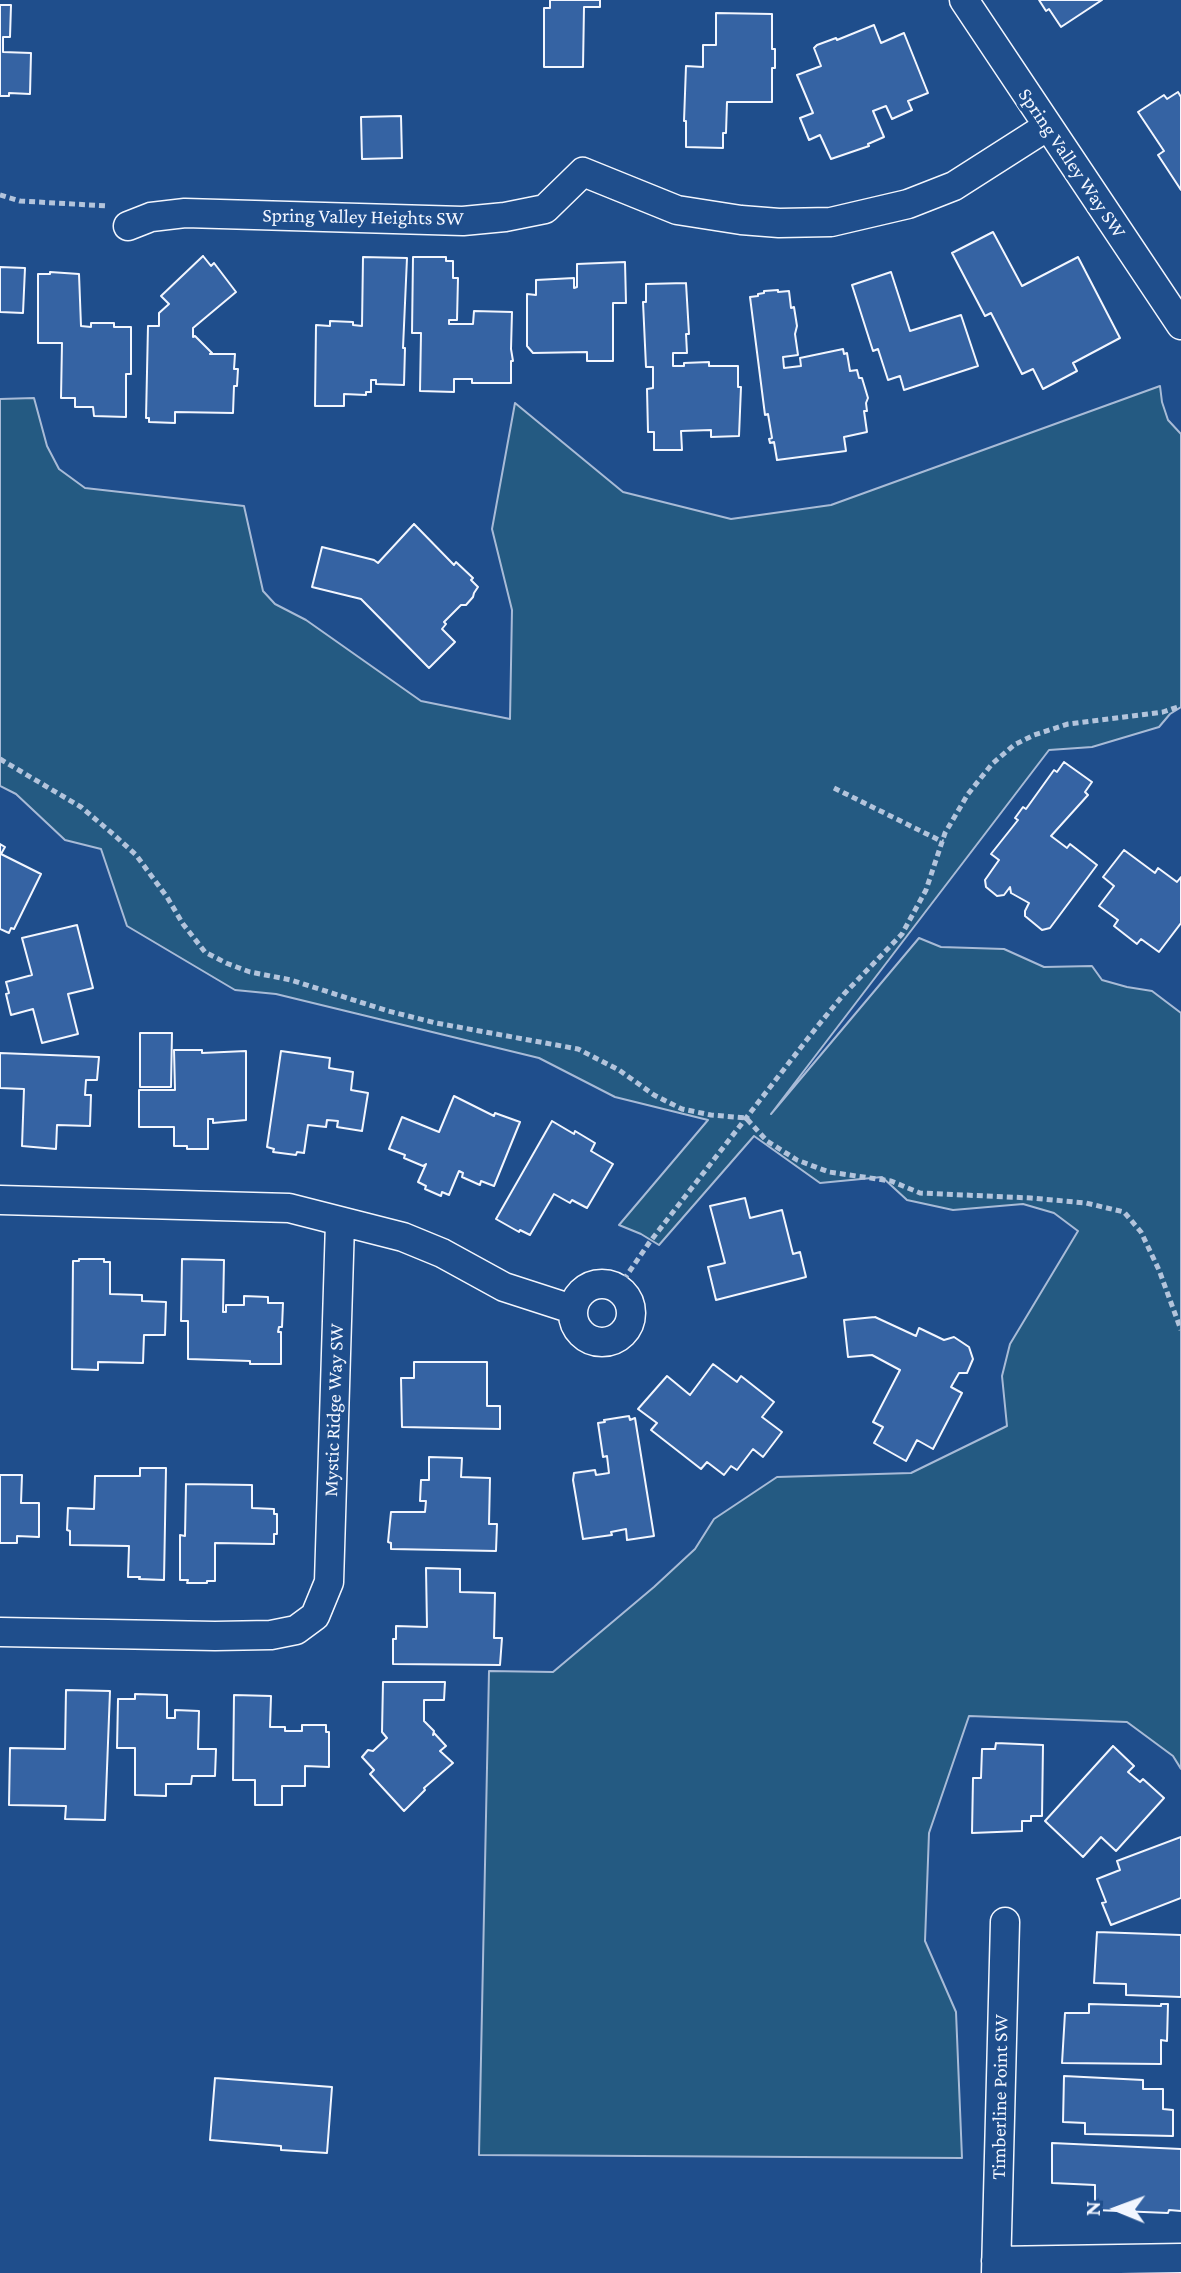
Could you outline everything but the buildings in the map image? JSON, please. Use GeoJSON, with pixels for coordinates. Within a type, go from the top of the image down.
{"type":"FeatureCollection","features":[{"type":"Feature","properties":{"kind":"street","name":"Spring Valley Way SW"},"geometry":{"type":"LineString","coordinates":[[964,0],[1181,325]]}},
{"type":"Feature","properties":{"kind":"street","name":"Spring Valley Heights SW"},"geometry":{"type":"LineString","coordinates":[[140,222],[185,213],[463,221],[505,217],[545,209],[583,172],[677,210],[779,223],[831,222],[908,204],[954,186],[1048,126]]}},
{"type":"Feature","properties":{"kind":"street"},"geometry":{"type":"LineString","coordinates":[[0,1200],[289,1208],[403,1237],[442,1253],[504,1287],[572,1309]]}},
{"type":"Feature","properties":{"kind":"street","name":"Mystic Ridge Way SW"},"geometry":{"type":"LineString","coordinates":[[0,1632],[271,1635],[296,1630],[315,1616],[329,1582],[340,1223]]}},
{"type":"Feature","properties":{"kind":"street"},"geometry":{"type":"LineString","coordinates":[[609,1284],[618,1288],[625,1295],[631,1313],[625,1331],[618,1338],[600,1343],[591,1340],[576,1328],[572,1309],[581,1292],[590,1286],[609,1284]]}},
{"type":"Feature","properties":{"kind":"street","name":"Timberline Point SW"},"geometry":{"type":"LineString","coordinates":[[996,2267],[1005,1922]]}},
{"type":"Feature","properties":{"kind":"street"},"geometry":{"type":"LineString","coordinates":[[996,2267],[1181,2258]]}},
{"type":"Feature","properties":{"kind":"path"},"geometry":{"type":"LineString","coordinates":[[0,195],[20,201],[108,206],[140,222]]}},
{"type":"Feature","properties":{"kind":"path"},"geometry":{"type":"LineString","coordinates":[[618,1288],[649,1243],[844,994],[902,934],[926,890],[945,833],[968,794],[992,764],[1014,745],[1068,724],[1163,712],[1181,706]]}},
{"type":"Feature","properties":{"kind":"path"},"geometry":{"type":"LineString","coordinates":[[0,759],[81,807],[113,834],[136,855],[205,952],[226,963],[436,1023],[578,1049],[682,1109],[746,1118],[767,1141],[797,1160],[829,1172],[891,1181],[920,1193],[1086,1203],[1124,1212],[1141,1232],[1181,1330]]}},
{"type":"Feature","properties":{"kind":"path"},"geometry":{"type":"LineString","coordinates":[[834,788],[943,842]]}},
{"type":"Feature","properties":{"kind":"shaded area"},"geometry":{"type":"Polygon","coordinates":[[[1160,386],[1168,420],[1181,434],[1181,707],[1159,727],[1092,747],[1049,750],[771,1114],[919,938],[941,947],[1004,949],[1044,967],[1092,966],[1102,980],[1152,991],[1181,1013],[1181,1769],[1173,1756],[1127,1722],[969,1716],[929,1833],[925,1941],[956,2012],[962,2158],[479,2155],[489,1671],[553,1672],[695,1549],[714,1519],[777,1477],[911,1473],[1007,1426],[1002,1376],[1010,1344],[1078,1231],[1054,1213],[1023,1204],[953,1210],[907,1200],[882,1177],[820,1183],[754,1136],[659,1245],[619,1225],[708,1120],[615,1097],[539,1058],[276,994],[235,990],[127,926],[101,849],[65,840],[16,794],[0,786],[0,399],[34,398],[47,446],[59,469],[85,488],[244,506],[263,591],[275,604],[306,620],[421,701],[510,719],[512,610],[492,529],[515,403],[623,492],[731,519],[831,505],[1160,386]]]}}]}
